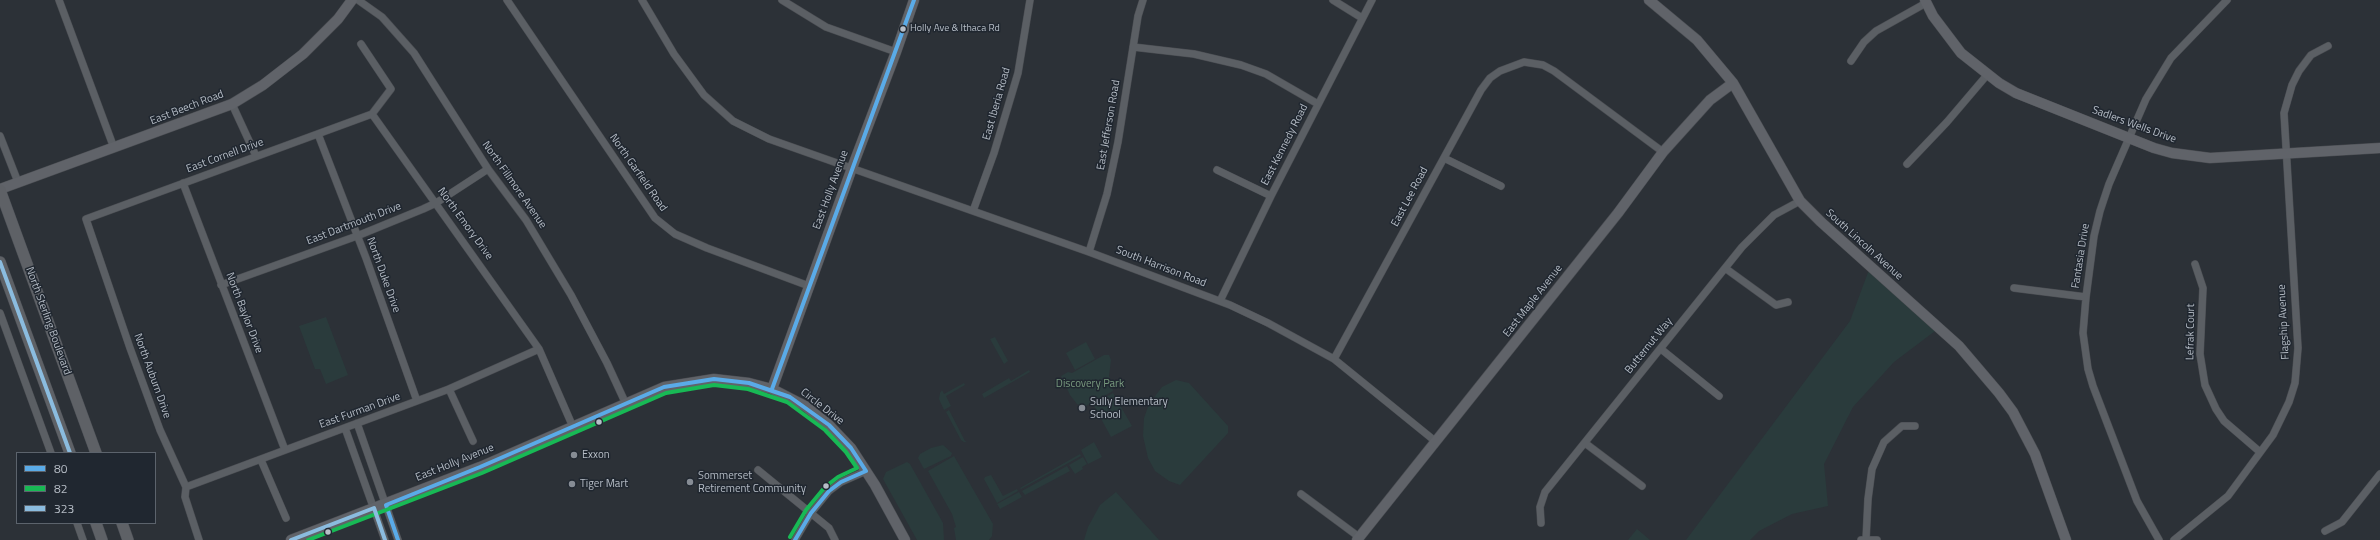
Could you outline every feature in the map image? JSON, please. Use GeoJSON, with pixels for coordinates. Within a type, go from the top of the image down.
{"type":"FeatureCollection","features":[{"type":"Feature","properties":{"kind":"main road","name":"North Sterling Boulevard"},"geometry":{"type":"LineString","coordinates":[[0,190],[96,452]]}},
{"type":"Feature","properties":{"kind":"main road"},"geometry":{"type":"LineString","coordinates":[[0,262],[70,452]]}},
{"type":"Feature","properties":{"kind":"main road"},"geometry":{"type":"LineString","coordinates":[[96,524],[102,540]]}},
{"type":"Feature","properties":{"kind":"main road"},"geometry":{"type":"LineString","coordinates":[[122,524],[128,540]]}},
{"type":"Feature","properties":{"kind":"street"},"geometry":{"type":"LineString","coordinates":[[59,0],[114,148]]}},
{"type":"Feature","properties":{"kind":"street","name":"East Beech Road"},"geometry":{"type":"LineString","coordinates":[[0,190],[18,182],[232,104],[263,85],[303,54],[338,19],[352,0]]}},
{"type":"Feature","properties":{"kind":"street","name":"North Fillmore Avenue"},"geometry":{"type":"LineString","coordinates":[[358,0],[382,17],[414,53],[488,169],[526,220],[571,295],[607,363],[625,402]]}},
{"type":"Feature","properties":{"kind":"street","name":"North Garfield Road"},"geometry":{"type":"LineString","coordinates":[[507,0],[655,218],[675,234],[707,248],[809,286]]}},
{"type":"Feature","properties":{"kind":"street","name":"South Harrison Road"},"geometry":{"type":"LineString","coordinates":[[642,0],[674,54],[704,95],[733,120],[769,139],[1089,252],[1220,301],[1268,323],[1334,359],[1435,441]]}},
{"type":"Feature","properties":{"kind":"street"},"geometry":{"type":"LineString","coordinates":[[782,0],[826,27],[896,52]]}},
{"type":"Feature","properties":{"kind":"street","name":"East Holly Avenue"},"geometry":{"type":"LineString","coordinates":[[772,389],[914,0]]}},
{"type":"Feature","properties":{"kind":"street","name":"East Iberia Road"},"geometry":{"type":"LineString","coordinates":[[973,211],[994,153],[1014,87],[1030,0]]}},
{"type":"Feature","properties":{"kind":"street","name":"East Jefferson Road"},"geometry":{"type":"LineString","coordinates":[[1089,252],[1107,194],[1133,47],[1143,0]]}},
{"type":"Feature","properties":{"kind":"street"},"geometry":{"type":"LineString","coordinates":[[1333,0],[1362,18]]}},
{"type":"Feature","properties":{"kind":"street","name":"East Kennedy Road"},"geometry":{"type":"LineString","coordinates":[[1220,301],[1271,196],[1372,0]]}},
{"type":"Feature","properties":{"kind":"street","name":"South Lincoln Avenue"},"geometry":{"type":"LineString","coordinates":[[1649,0],[1697,40],[1733,82],[1800,201],[1821,222],[1959,346],[1981,370],[2013,412],[2036,454],[2066,540]]}},
{"type":"Feature","properties":{"kind":"street","name":"Fantasia Drive"},"geometry":{"type":"LineString","coordinates":[[2159,540],[2137,501],[2093,386],[2088,369],[2083,333],[2086,297],[2100,211],[2146,99],[2166,64],[2227,0]]}},
{"type":"Feature","properties":{"kind":"street"},"geometry":{"type":"LineString","coordinates":[[1851,61],[1864,42],[1876,31],[1925,1]]}},
{"type":"Feature","properties":{"kind":"street","name":"Sadlers Wells Drive"},"geometry":{"type":"LineString","coordinates":[[1925,1],[1948,37],[1961,53],[1987,75],[2016,93],[2129,138],[2172,153],[2210,158],[2380,148]]}},
{"type":"Feature","properties":{"kind":"street"},"geometry":{"type":"LineString","coordinates":[[361,44],[391,89],[372,114]]}},
{"type":"Feature","properties":{"kind":"street","name":"Flagship Avenue"},"geometry":{"type":"LineString","coordinates":[[2174,540],[2228,496],[2273,435],[2289,402],[2297,367],[2284,113],[2292,84],[2305,62],[2320,49],[2328,46]]}},
{"type":"Feature","properties":{"kind":"street"},"geometry":{"type":"LineString","coordinates":[[1133,47],[1194,54],[1241,65],[1266,74],[1318,104]]}},
{"type":"Feature","properties":{"kind":"street","name":"East Lee Road"},"geometry":{"type":"LineString","coordinates":[[1334,359],[1485,84],[1500,71],[1522,63],[1543,65],[1554,71],[1663,152]]}},
{"type":"Feature","properties":{"kind":"street"},"geometry":{"type":"LineString","coordinates":[[1907,164],[1947,122],[1987,75]]}},
{"type":"Feature","properties":{"kind":"street","name":"East Maple Avenue"},"geometry":{"type":"LineString","coordinates":[[1358,539],[1618,213],[1663,152],[1710,100],[1733,82]]}},
{"type":"Feature","properties":{"kind":"street"},"geometry":{"type":"LineString","coordinates":[[232,104],[256,156]]}},
{"type":"Feature","properties":{"kind":"street","name":"East Cornell Drive"},"geometry":{"type":"LineString","coordinates":[[86,219],[372,114]]}},
{"type":"Feature","properties":{"kind":"street","name":"North Emory Drive"},"geometry":{"type":"LineString","coordinates":[[372,114],[539,349],[573,427]]}},
{"type":"Feature","properties":{"kind":"street","name":"North Duke Drive"},"geometry":{"type":"LineString","coordinates":[[318,134],[417,401]]}},
{"type":"Feature","properties":{"kind":"street"},"geometry":{"type":"LineString","coordinates":[[0,136],[18,182]]}},
{"type":"Feature","properties":{"kind":"street"},"geometry":{"type":"LineString","coordinates":[[1444,158],[1501,186]]}},
{"type":"Feature","properties":{"kind":"street","name":"East Dartmouth Drive"},"geometry":{"type":"LineString","coordinates":[[220,285],[357,236],[436,203],[488,169]]}},
{"type":"Feature","properties":{"kind":"street"},"geometry":{"type":"LineString","coordinates":[[1217,170],[1271,196]]}},
{"type":"Feature","properties":{"kind":"street","name":"North Baylor Drive"},"geometry":{"type":"LineString","coordinates":[[183,183],[220,285],[285,450]]}},
{"type":"Feature","properties":{"kind":"street","name":"Butternut Way"},"geometry":{"type":"LineString","coordinates":[[1541,523],[1540,507],[1545,492],[1725,268],[1742,247],[1774,215],[1800,201]]}},
{"type":"Feature","properties":{"kind":"street","name":"North Auburn Drive"},"geometry":{"type":"LineString","coordinates":[[86,219],[160,430],[186,487],[185,497],[199,540]]}},
{"type":"Feature","properties":{"kind":"street","name":"Lefrak Court"},"geometry":{"type":"LineString","coordinates":[[2195,264],[2203,288],[2200,354],[2205,385],[2224,421],[2260,452]]}},
{"type":"Feature","properties":{"kind":"street"},"geometry":{"type":"LineString","coordinates":[[1725,268],[1776,305],[1788,302]]}},
{"type":"Feature","properties":{"kind":"street"},"geometry":{"type":"LineString","coordinates":[[2014,288],[2086,297]]}},
{"type":"Feature","properties":{"kind":"street"},"geometry":{"type":"LineString","coordinates":[[0,313],[51,452]]}},
{"type":"Feature","properties":{"kind":"street","name":"East Furman Drive"},"geometry":{"type":"LineString","coordinates":[[186,487],[450,389],[539,349]]}},
{"type":"Feature","properties":{"kind":"street"},"geometry":{"type":"LineString","coordinates":[[1661,349],[1719,396]]}},
{"type":"Feature","properties":{"kind":"street","name":"Circle Drive"},"geometry":{"type":"LineString","coordinates":[[625,402],[664,387],[714,379],[749,383],[772,389],[805,406],[829,425],[851,448],[866,471],[905,540]]}},
{"type":"Feature","properties":{"kind":"street"},"geometry":{"type":"LineString","coordinates":[[450,389],[473,441]]}},
{"type":"Feature","properties":{"kind":"street","name":"East Holly Avenue"},"geometry":{"type":"LineString","coordinates":[[291,540],[386,504],[573,427],[625,402]]}},
{"type":"Feature","properties":{"kind":"street"},"geometry":{"type":"LineString","coordinates":[[357,423],[398,540]]}},
{"type":"Feature","properties":{"kind":"street"},"geometry":{"type":"LineString","coordinates":[[1866,540],[1868,499],[1872,469],[1884,442],[1902,426],[1915,426]]}},
{"type":"Feature","properties":{"kind":"street"},"geometry":{"type":"LineString","coordinates":[[344,428],[385,540]]}},
{"type":"Feature","properties":{"kind":"street"},"geometry":{"type":"LineString","coordinates":[[1585,443],[1642,486]]}},
{"type":"Feature","properties":{"kind":"street"},"geometry":{"type":"LineString","coordinates":[[261,460],[286,518]]}},
{"type":"Feature","properties":{"kind":"street"},"geometry":{"type":"LineString","coordinates":[[758,470],[829,528],[835,540]]}},
{"type":"Feature","properties":{"kind":"street"},"geometry":{"type":"LineString","coordinates":[[795,540],[811,513],[837,485],[866,471]]}},
{"type":"Feature","properties":{"kind":"street"},"geometry":{"type":"LineString","coordinates":[[2325,531],[2334,527],[2349,515],[2380,474]]}},
{"type":"Feature","properties":{"kind":"street"},"geometry":{"type":"LineString","coordinates":[[1301,494],[1358,539]]}},
{"type":"Feature","properties":{"kind":"street"},"geometry":{"type":"LineString","coordinates":[[77,524],[83,540]]}},
{"type":"Feature","properties":{"kind":"street"},"geometry":{"type":"LineString","coordinates":[[1861,540],[1877,540]]}},
{"type":"Feature","properties":{"kind":"green space"},"geometry":{"type":"Polygon","coordinates":[[[1870,267],[1939,328],[1894,362],[1853,407],[1824,464],[1828,506],[1792,514],[1759,531],[1750,540],[1686,540],[1850,321],[1870,267]]]}},
{"type":"Feature","properties":{"kind":"green space"},"geometry":{"type":"Polygon","coordinates":[[[326,317],[348,375],[326,384],[320,369],[315,369],[299,326],[326,317]]]}},
{"type":"Feature","properties":{"kind":"green space"},"geometry":{"type":"Polygon","coordinates":[[[995,337],[1008,361],[1004,364],[990,339],[995,337]]]}},
{"type":"Feature","properties":{"kind":"green space"},"geometry":{"type":"Polygon","coordinates":[[[1086,342],[1095,359],[1075,370],[1066,353],[1086,342]]]}},
{"type":"Feature","properties":{"kind":"green space","name":"Discovery Park"},"geometry":{"type":"Polygon","coordinates":[[[1104,355],[1109,355],[1111,360],[1109,376],[1113,391],[1084,407],[1077,404],[1070,395],[1061,376],[1068,372],[1072,373],[1104,355]]]}},
{"type":"Feature","properties":{"kind":"green space"},"geometry":{"type":"Polygon","coordinates":[[[1029,370],[1030,372],[984,398],[982,394],[1009,378],[1011,381],[1029,370]]]}},
{"type":"Feature","properties":{"kind":"green space"},"geometry":{"type":"Polygon","coordinates":[[[1176,380],[1189,383],[1228,426],[1228,433],[1180,485],[1169,481],[1155,471],[1148,458],[1143,436],[1144,418],[1149,404],[1162,387],[1176,380]]]}},
{"type":"Feature","properties":{"kind":"green space"},"geometry":{"type":"Polygon","coordinates":[[[964,383],[965,385],[946,396],[951,406],[944,410],[939,399],[942,390],[944,394],[964,383]]]}},
{"type":"Feature","properties":{"kind":"green space"},"geometry":{"type":"Polygon","coordinates":[[[1113,393],[1132,426],[1111,437],[1093,404],[1113,393]]]}},
{"type":"Feature","properties":{"kind":"green space"},"geometry":{"type":"Polygon","coordinates":[[[949,410],[965,441],[967,442],[961,440],[946,412],[949,410]]]}},
{"type":"Feature","properties":{"kind":"green space"},"geometry":{"type":"Polygon","coordinates":[[[1094,442],[1102,457],[1088,464],[1081,450],[1094,442]]]}},
{"type":"Feature","properties":{"kind":"green space"},"geometry":{"type":"Polygon","coordinates":[[[943,445],[952,453],[951,456],[924,469],[918,458],[920,454],[931,448],[943,445]]]}},
{"type":"Feature","properties":{"kind":"green space"},"geometry":{"type":"Polygon","coordinates":[[[1080,454],[1081,456],[1021,489],[1020,488],[1080,454]]]}},
{"type":"Feature","properties":{"kind":"green space"},"geometry":{"type":"Polygon","coordinates":[[[954,456],[993,524],[992,536],[989,540],[956,540],[954,528],[956,527],[952,514],[928,471],[954,456]]]}},
{"type":"Feature","properties":{"kind":"green space"},"geometry":{"type":"Polygon","coordinates":[[[1083,457],[1087,464],[1082,467],[1083,469],[1075,474],[1069,465],[1083,457]]]}},
{"type":"Feature","properties":{"kind":"green space"},"geometry":{"type":"Polygon","coordinates":[[[907,462],[910,464],[943,523],[944,540],[917,540],[883,479],[886,472],[907,462]]]}},
{"type":"Feature","properties":{"kind":"green space"},"geometry":{"type":"Polygon","coordinates":[[[1067,466],[1070,471],[1025,495],[1022,491],[1067,466]]]}},
{"type":"Feature","properties":{"kind":"green space"},"geometry":{"type":"Polygon","coordinates":[[[991,475],[1003,496],[1017,489],[1018,491],[997,503],[984,479],[985,477],[991,475]]]}},
{"type":"Feature","properties":{"kind":"green space"},"geometry":{"type":"Polygon","coordinates":[[[1019,492],[1022,497],[1000,509],[997,504],[1019,492]]]}},
{"type":"Feature","properties":{"kind":"green space"},"geometry":{"type":"Polygon","coordinates":[[[1116,492],[1159,540],[1084,540],[1088,527],[1100,505],[1116,492]]]}},
{"type":"Feature","properties":{"kind":"green space"},"geometry":{"type":"Polygon","coordinates":[[[1637,529],[1650,540],[1628,540],[1637,529]]]}},
{"type":"Feature","properties":{"kind":"transit line","name":"80"},"geometry":{"type":"LineString","coordinates":[[772,389],[914,0]]}},
{"type":"Feature","properties":{"kind":"transit line","name":"323"},"geometry":{"type":"LineString","coordinates":[[0,262],[70,452]]}},
{"type":"Feature","properties":{"kind":"transit line","name":"80"},"geometry":{"type":"LineString","coordinates":[[398,540],[386,505],[480,467],[664,387],[714,379],[749,383],[790,397],[829,425],[851,448],[866,471],[841,482],[829,491],[811,513],[795,540]]}},
{"type":"Feature","properties":{"kind":"transit line","name":"82"},"geometry":{"type":"LineString","coordinates":[[308,540],[482,473],[666,393],[714,385],[748,389],[787,402],[825,430],[846,452],[857,468],[838,477],[825,487],[806,510],[790,537]]}},
{"type":"Feature","properties":{"kind":"transit line","name":"323"},"geometry":{"type":"LineString","coordinates":[[291,540],[374,508],[385,540]]}},
{"type":"Feature","properties":{"kind":"place","name":"Holly Ave & Ithaca Rd"},"geometry":{"type":"Point","coordinates":[903,29]}},
{"type":"Feature","properties":{"kind":"place","name":"Sully Elementary School"},"geometry":{"type":"Point","coordinates":[1082,408]}},
{"type":"Feature","properties":{"kind":"place","name":"Exxon"},"geometry":{"type":"Point","coordinates":[574,455]}},
{"type":"Feature","properties":{"kind":"place","name":"Sommerset Retirement Community"},"geometry":{"type":"Point","coordinates":[690,482]}},
{"type":"Feature","properties":{"kind":"place","name":"Tiger Mart"},"geometry":{"type":"Point","coordinates":[572,484]}}]}
